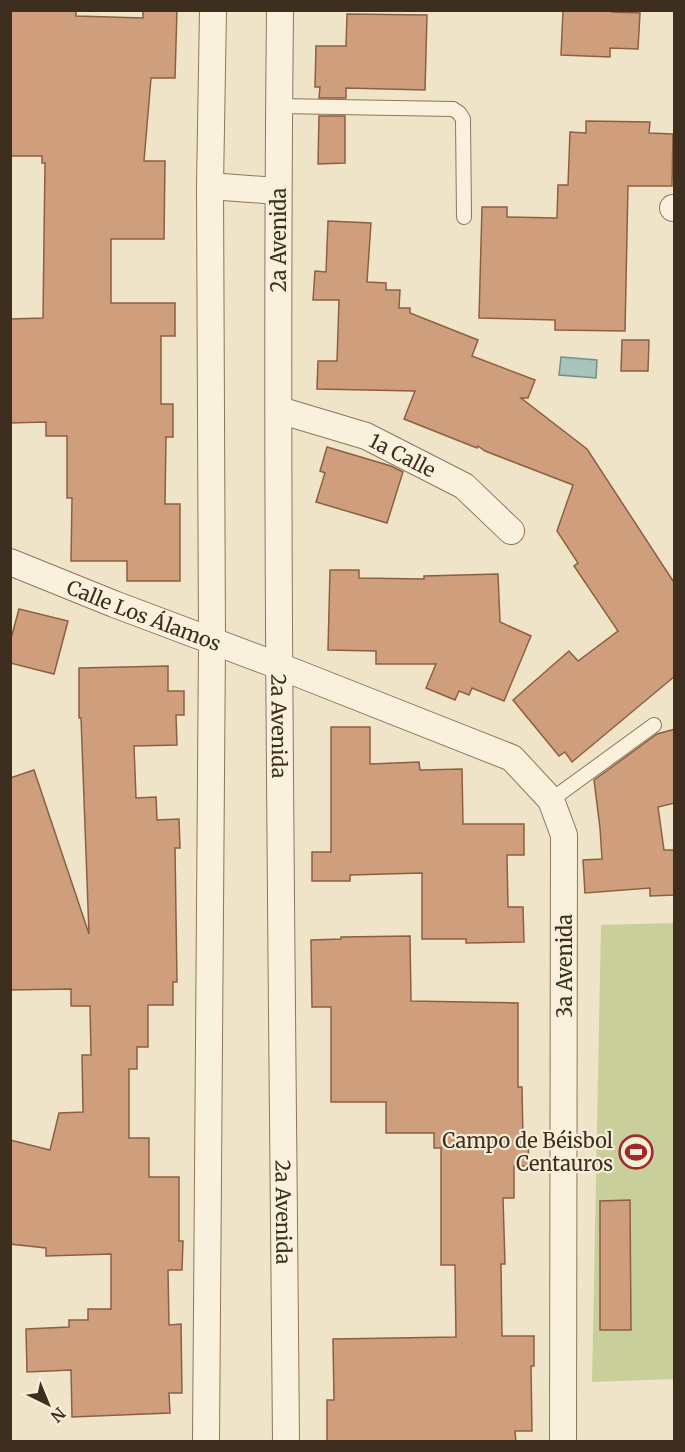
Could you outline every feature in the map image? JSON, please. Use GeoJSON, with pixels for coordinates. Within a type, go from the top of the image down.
{"type":"FeatureCollection","features":[{"type":"Feature","properties":{"kind":"street"},"geometry":{"type":"LineString","coordinates":[[206,1442],[212,642],[210,186],[213,10]]}},
{"type":"Feature","properties":{"kind":"street","name":"2a Avenida"},"geometry":{"type":"LineString","coordinates":[[280,10],[277,191],[286,1442]]}},
{"type":"Feature","properties":{"kind":"street"},"geometry":{"type":"LineString","coordinates":[[210,186],[277,191]]}},
{"type":"Feature","properties":{"kind":"street","name":"1a Calle"},"geometry":{"type":"LineString","coordinates":[[279,410],[366,436],[464,486],[511,531]]}},
{"type":"Feature","properties":{"kind":"street","name":"Calle Los Álamos"},"geometry":{"type":"LineString","coordinates":[[10,562],[279,666]]}},
{"type":"Feature","properties":{"kind":"street","name":"3a Avenida"},"geometry":{"type":"LineString","coordinates":[[279,666],[512,758],[550,800],[564,836],[563,1442]]}},
{"type":"Feature","properties":{"kind":"lane"},"geometry":{"type":"LineString","coordinates":[[279,106],[453,109],[463,119],[464,217]]}},
{"type":"Feature","properties":{"kind":"lane"},"geometry":{"type":"LineString","coordinates":[[550,800],[654,725]]}},
{"type":"Feature","properties":{"kind":"green space","name":"Campo de Béisbol Centauros"},"geometry":{"type":"Polygon","coordinates":[[[674,923],[674,1379],[592,1382],[601,925],[674,923]]]}},
{"type":"Feature","properties":{"kind":"water"},"geometry":{"type":"Polygon","coordinates":[[[561,357],[597,360],[596,378],[559,375],[561,357]]]}},
{"type":"Feature","properties":{"kind":"building"},"geometry":{"type":"Polygon","coordinates":[[[10,10],[76,10],[76,16],[143,18],[143,10],[177,10],[175,78],[151,78],[144,161],[165,161],[164,239],[111,239],[111,303],[175,303],[175,336],[161,336],[161,404],[173,404],[173,437],[166,437],[165,504],[180,504],[180,581],[127,581],[127,561],[71,561],[72,498],[67,498],[67,436],[46,436],[46,422],[10,423],[10,319],[43,318],[45,163],[42,163],[42,156],[10,156],[10,10]]]}},
{"type":"Feature","properties":{"kind":"building"},"geometry":{"type":"Polygon","coordinates":[[[563,10],[612,10],[612,12],[640,13],[638,49],[610,48],[610,57],[561,55],[563,10]]]}},
{"type":"Feature","properties":{"kind":"building"},"geometry":{"type":"Polygon","coordinates":[[[347,14],[427,15],[425,90],[346,88],[346,98],[319,98],[320,87],[315,87],[316,46],[346,46],[347,14]]]}},
{"type":"Feature","properties":{"kind":"building"},"geometry":{"type":"Polygon","coordinates":[[[319,116],[345,116],[345,163],[318,164],[319,116]]]}},
{"type":"Feature","properties":{"kind":"building"},"geometry":{"type":"Polygon","coordinates":[[[586,121],[650,122],[649,133],[673,134],[672,186],[628,186],[625,331],[555,330],[555,320],[479,318],[482,207],[507,207],[507,217],[557,218],[558,185],[568,185],[570,132],[586,133],[586,121]]]}},
{"type":"Feature","properties":{"kind":"building"},"geometry":{"type":"Polygon","coordinates":[[[328,221],[371,223],[367,282],[386,283],[386,290],[400,290],[399,308],[410,308],[410,313],[478,340],[472,356],[535,380],[528,398],[521,398],[587,449],[675,584],[675,676],[572,762],[565,752],[559,756],[513,700],[569,651],[578,661],[618,631],[574,566],[578,563],[557,531],[573,485],[404,419],[415,391],[317,389],[318,361],[337,361],[339,300],[313,300],[315,271],[326,272],[328,221]]]}},
{"type":"Feature","properties":{"kind":"building"},"geometry":{"type":"Polygon","coordinates":[[[622,340],[649,340],[648,371],[621,371],[622,340]]]}},
{"type":"Feature","properties":{"kind":"building"},"geometry":{"type":"Polygon","coordinates":[[[327,447],[391,466],[403,472],[387,523],[316,502],[325,473],[320,471],[327,447]]]}},
{"type":"Feature","properties":{"kind":"building"},"geometry":{"type":"Polygon","coordinates":[[[330,570],[359,570],[359,578],[424,579],[424,576],[498,574],[500,622],[531,636],[504,701],[472,688],[469,695],[459,691],[455,700],[426,688],[436,664],[376,664],[376,651],[328,650],[330,570]]]}},
{"type":"Feature","properties":{"kind":"building"},"geometry":{"type":"Polygon","coordinates":[[[19,609],[68,621],[54,674],[10,663],[10,642],[19,609]]]}},
{"type":"Feature","properties":{"kind":"building"},"geometry":{"type":"Polygon","coordinates":[[[168,666],[168,691],[184,691],[184,715],[176,715],[177,745],[134,746],[136,798],[156,797],[157,820],[179,819],[180,848],[175,848],[177,982],[173,982],[173,1005],[148,1005],[148,1047],[137,1047],[137,1069],[129,1069],[129,1138],[149,1138],[149,1177],[179,1177],[179,1241],[183,1241],[182,1270],[168,1270],[169,1325],[181,1324],[182,1393],[169,1393],[170,1413],[72,1417],[71,1370],[27,1372],[26,1329],[69,1327],[69,1320],[88,1320],[88,1309],[111,1309],[111,1254],[46,1256],[46,1248],[10,1244],[10,1140],[50,1150],[59,1113],[83,1112],[82,1055],[91,1055],[90,1006],[71,1006],[71,989],[10,990],[10,778],[34,770],[89,934],[81,718],[79,718],[79,668],[168,666]]]}},
{"type":"Feature","properties":{"kind":"building"},"geometry":{"type":"Polygon","coordinates":[[[331,727],[370,727],[370,764],[419,762],[420,770],[462,769],[463,824],[524,824],[524,855],[507,855],[508,907],[523,907],[524,942],[466,943],[466,939],[422,939],[422,873],[350,875],[350,881],[312,881],[312,852],[331,852],[331,727]]]}},
{"type":"Feature","properties":{"kind":"building"},"geometry":{"type":"Polygon","coordinates":[[[675,729],[675,803],[658,807],[664,850],[675,850],[675,895],[650,896],[650,888],[585,893],[583,860],[602,859],[594,780],[657,734],[675,729]]]}},
{"type":"Feature","properties":{"kind":"building"},"geometry":{"type":"Polygon","coordinates":[[[410,936],[411,1001],[518,1003],[518,1087],[522,1087],[523,1141],[528,1141],[529,1166],[514,1166],[514,1198],[503,1198],[505,1264],[501,1264],[502,1336],[534,1336],[534,1366],[531,1366],[532,1431],[515,1431],[516,1442],[327,1442],[327,1400],[334,1400],[333,1339],[456,1337],[455,1265],[441,1265],[441,1148],[434,1148],[434,1133],[386,1133],[386,1102],[331,1102],[331,1007],[312,1007],[311,940],[410,936]]]}},
{"type":"Feature","properties":{"kind":"building"},"geometry":{"type":"Polygon","coordinates":[[[630,1200],[631,1330],[600,1330],[600,1201],[630,1200]]]}},
{"type":"Feature","properties":{"kind":"place","name":"Campo de Béisbol Centauros"},"geometry":{"type":"Point","coordinates":[636,1152]}}]}
